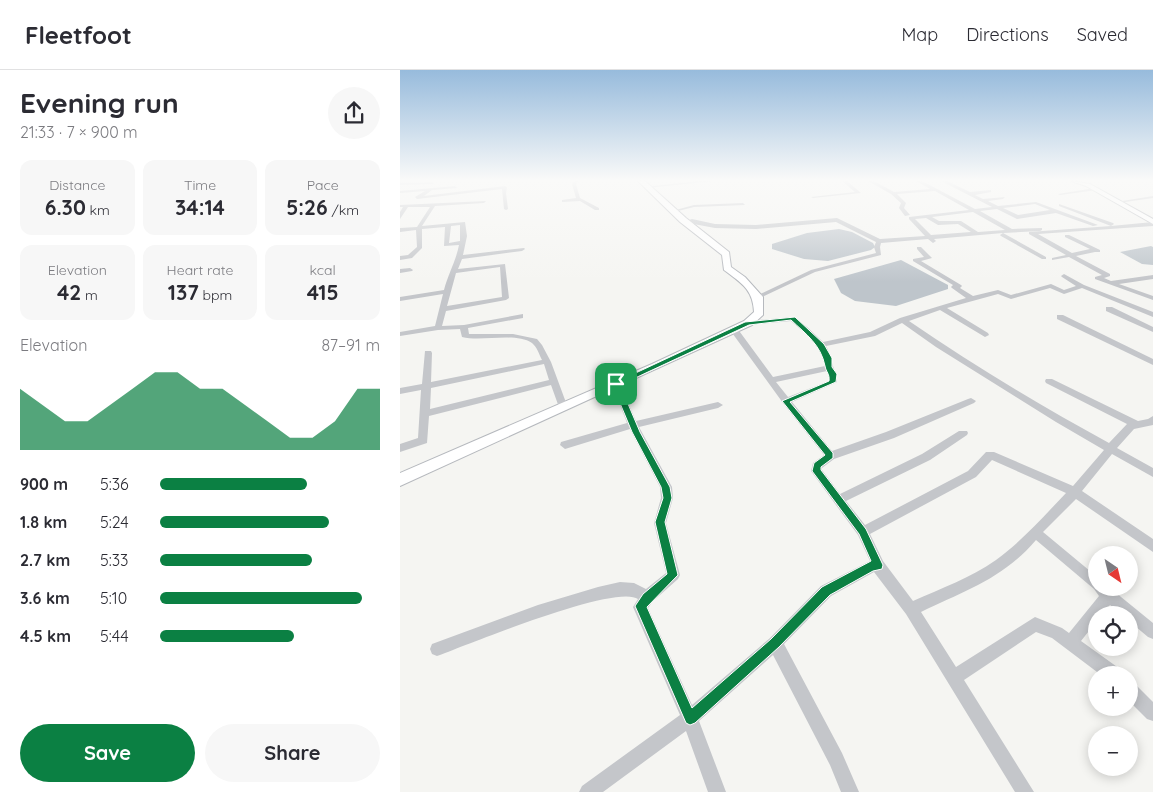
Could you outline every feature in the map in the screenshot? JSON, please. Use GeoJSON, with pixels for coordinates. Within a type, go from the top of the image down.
{"type":"FeatureCollection","features":[{"type":"Feature","properties":{"kind":"street"},"geometry":{"type":"LineString","coordinates":[[400,258],[410,257],[420,247],[419,227],[427,215]]}},
{"type":"Feature","properties":{"kind":"street"},"geometry":{"type":"LineString","coordinates":[[400,480],[734,330],[748,323],[759,313],[758,297],[742,279],[727,268],[726,254],[678,215]]}},
{"type":"Feature","properties":{"kind":"street"},"geometry":{"type":"LineString","coordinates":[[932,240],[911,218],[946,215]]}},
{"type":"Feature","properties":{"kind":"street"},"geometry":{"type":"LineString","coordinates":[[982,215],[1010,231]]}},
{"type":"Feature","properties":{"kind":"street"},"geometry":{"type":"LineString","coordinates":[[1012,215],[1040,229]]}},
{"type":"Feature","properties":{"kind":"street"},"geometry":{"type":"LineString","coordinates":[[1017,217],[1032,215]]}},
{"type":"Feature","properties":{"kind":"street"},"geometry":{"type":"LineString","coordinates":[[1066,215],[1095,225]]}},
{"type":"Feature","properties":{"kind":"street"},"geometry":{"type":"LineString","coordinates":[[1088,215],[1111,224]]}},
{"type":"Feature","properties":{"kind":"street"},"geometry":{"type":"LineString","coordinates":[[1140,215],[1151,221]]}},
{"type":"Feature","properties":{"kind":"street"},"geometry":{"type":"LineString","coordinates":[[928,217],[938,223],[959,222],[977,234]]}},
{"type":"Feature","properties":{"kind":"street"},"geometry":{"type":"LineString","coordinates":[[686,222],[692,221],[715,226],[756,227],[837,220],[879,243],[1031,233],[1151,221]]}},
{"type":"Feature","properties":{"kind":"street"},"geometry":{"type":"LineString","coordinates":[[932,240],[1010,231],[1151,221]]}},
{"type":"Feature","properties":{"kind":"street"},"geometry":{"type":"LineString","coordinates":[[400,230],[463,223],[464,236],[460,257],[453,271],[438,328]]}},
{"type":"Feature","properties":{"kind":"street"},"geometry":{"type":"LineString","coordinates":[[445,225],[448,225],[446,245],[462,243]]}},
{"type":"Feature","properties":{"kind":"street"},"geometry":{"type":"LineString","coordinates":[[820,344],[872,334],[902,320],[941,307],[998,292],[1012,297],[1051,286],[1064,292],[1079,284],[1108,275],[1031,233]]}},
{"type":"Feature","properties":{"kind":"street"},"geometry":{"type":"LineString","coordinates":[[1003,235],[1044,258]]}},
{"type":"Feature","properties":{"kind":"street"},"geometry":{"type":"LineString","coordinates":[[1054,259],[1098,251],[1067,236]]}},
{"type":"Feature","properties":{"kind":"street"},"geometry":{"type":"LineString","coordinates":[[758,297],[813,271],[878,254],[879,243]]}},
{"type":"Feature","properties":{"kind":"street"},"geometry":{"type":"LineString","coordinates":[[919,248],[929,258],[916,260],[959,286],[954,287],[972,299]]}},
{"type":"Feature","properties":{"kind":"street"},"geometry":{"type":"LineString","coordinates":[[460,257],[522,249]]}},
{"type":"Feature","properties":{"kind":"street"},"geometry":{"type":"LineString","coordinates":[[443,308],[506,298],[503,265],[453,271]]}},
{"type":"Feature","properties":{"kind":"street"},"geometry":{"type":"LineString","coordinates":[[400,271],[410,270]]}},
{"type":"Feature","properties":{"kind":"street"},"geometry":{"type":"LineString","coordinates":[[1064,276],[1153,315]]}},
{"type":"Feature","properties":{"kind":"street"},"geometry":{"type":"LineString","coordinates":[[1096,278],[1153,298]]}},
{"type":"Feature","properties":{"kind":"street"},"geometry":{"type":"LineString","coordinates":[[1111,283],[1153,278]]}},
{"type":"Feature","properties":{"kind":"street"},"geometry":{"type":"LineString","coordinates":[[400,300],[448,291]]}},
{"type":"Feature","properties":{"kind":"street"},"geometry":{"type":"LineString","coordinates":[[941,307],[985,335]]}},
{"type":"Feature","properties":{"kind":"street"},"geometry":{"type":"LineString","coordinates":[[1109,309],[1153,330]]}},
{"type":"Feature","properties":{"kind":"street"},"geometry":{"type":"LineString","coordinates":[[400,334],[438,328],[464,327],[520,316]]}},
{"type":"Feature","properties":{"kind":"street"},"geometry":{"type":"LineString","coordinates":[[1060,317],[1153,362]]}},
{"type":"Feature","properties":{"kind":"street"},"geometry":{"type":"LineString","coordinates":[[748,323],[793,318],[820,344],[828,358],[829,368],[833,374],[833,382],[786,401]]}},
{"type":"Feature","properties":{"kind":"street"},"geometry":{"type":"LineString","coordinates":[[902,320],[938,345],[1059,420],[1112,448],[1153,473]]}},
{"type":"Feature","properties":{"kind":"street"},"geometry":{"type":"LineString","coordinates":[[464,327],[467,336],[516,337],[533,341],[539,346],[546,361],[562,408]]}},
{"type":"Feature","properties":{"kind":"street"},"geometry":{"type":"LineString","coordinates":[[734,330],[786,401],[830,456]]}},
{"type":"Feature","properties":{"kind":"street"},"geometry":{"type":"LineString","coordinates":[[400,448],[423,440],[428,353]]}},
{"type":"Feature","properties":{"kind":"street"},"geometry":{"type":"LineString","coordinates":[[400,391],[546,361]]}},
{"type":"Feature","properties":{"kind":"street"},"geometry":{"type":"LineString","coordinates":[[771,380],[829,368]]}},
{"type":"Feature","properties":{"kind":"street"},"geometry":{"type":"LineString","coordinates":[[1048,381],[1138,425]]}},
{"type":"Feature","properties":{"kind":"street"},"geometry":{"type":"LineString","coordinates":[[424,414],[553,382]]}},
{"type":"Feature","properties":{"kind":"street"},"geometry":{"type":"LineString","coordinates":[[616,384],[633,426],[666,487],[667,498],[660,522],[673,575],[640,606],[690,718],[717,792]]}},
{"type":"Feature","properties":{"kind":"street"},"geometry":{"type":"LineString","coordinates":[[972,402],[890,435],[830,456],[817,466],[816,471],[863,532],[878,565],[911,609],[1025,792]]}},
{"type":"Feature","properties":{"kind":"street"},"geometry":{"type":"LineString","coordinates":[[565,445],[620,428],[718,405]]}},
{"type":"Feature","properties":{"kind":"street"},"geometry":{"type":"LineString","coordinates":[[911,609],[960,588],[1022,549],[1035,532],[1075,492],[1124,432],[1132,426],[1151,422],[1153,419]]}},
{"type":"Feature","properties":{"kind":"street"},"geometry":{"type":"LineString","coordinates":[[838,500],[926,457],[963,433]]}},
{"type":"Feature","properties":{"kind":"street"},"geometry":{"type":"LineString","coordinates":[[863,532],[972,474],[990,455],[1075,492],[1153,546]]}},
{"type":"Feature","properties":{"kind":"street"},"geometry":{"type":"LineString","coordinates":[[1035,532],[1088,577]]}},
{"type":"Feature","properties":{"kind":"street"},"geometry":{"type":"LineString","coordinates":[[588,792],[690,718],[775,643],[826,591],[872,566],[878,565]]}},
{"type":"Feature","properties":{"kind":"street"},"geometry":{"type":"LineString","coordinates":[[436,649],[579,598],[619,589],[634,589],[647,598]]}},
{"type":"Feature","properties":{"kind":"street"},"geometry":{"type":"LineString","coordinates":[[1071,642],[1101,596]]}},
{"type":"Feature","properties":{"kind":"street"},"geometry":{"type":"LineString","coordinates":[[1110,596],[1153,632]]}},
{"type":"Feature","properties":{"kind":"street"},"geometry":{"type":"LineString","coordinates":[[954,677],[1035,624],[1057,633],[1102,666]]}},
{"type":"Feature","properties":{"kind":"street"},"geometry":{"type":"LineString","coordinates":[[775,643],[836,759],[850,792]]}},
{"type":"Feature","properties":{"kind":"street"},"geometry":{"type":"LineString","coordinates":[[1138,699],[1153,713]]}},
{"type":"Feature","properties":{"kind":"shaded area"},"geometry":{"type":"Polygon","coordinates":[[[839,229],[852,232],[873,243],[875,247],[871,250],[828,261],[804,259],[772,249],[772,244],[807,233],[839,229]]]}},
{"type":"Feature","properties":{"kind":"shaded area"},"geometry":{"type":"Polygon","coordinates":[[[1153,247],[1153,265],[1142,264],[1120,252],[1153,247]]]}},
{"type":"Feature","properties":{"kind":"shaded area"},"geometry":{"type":"Polygon","coordinates":[[[901,260],[948,285],[948,289],[896,306],[855,301],[841,293],[834,279],[901,260]]]}},
{"type":"Feature","properties":{"kind":"route"},"geometry":{"type":"LineString","coordinates":[[793,318],[820,344],[828,358],[829,368],[833,374],[833,382],[818,390],[786,401],[830,456],[817,466],[816,471],[863,532],[878,565],[872,566],[826,591],[775,643],[690,718],[640,606],[673,575],[660,522],[667,498],[666,487],[636,432],[616,384],[748,323],[793,318]]}}]}
